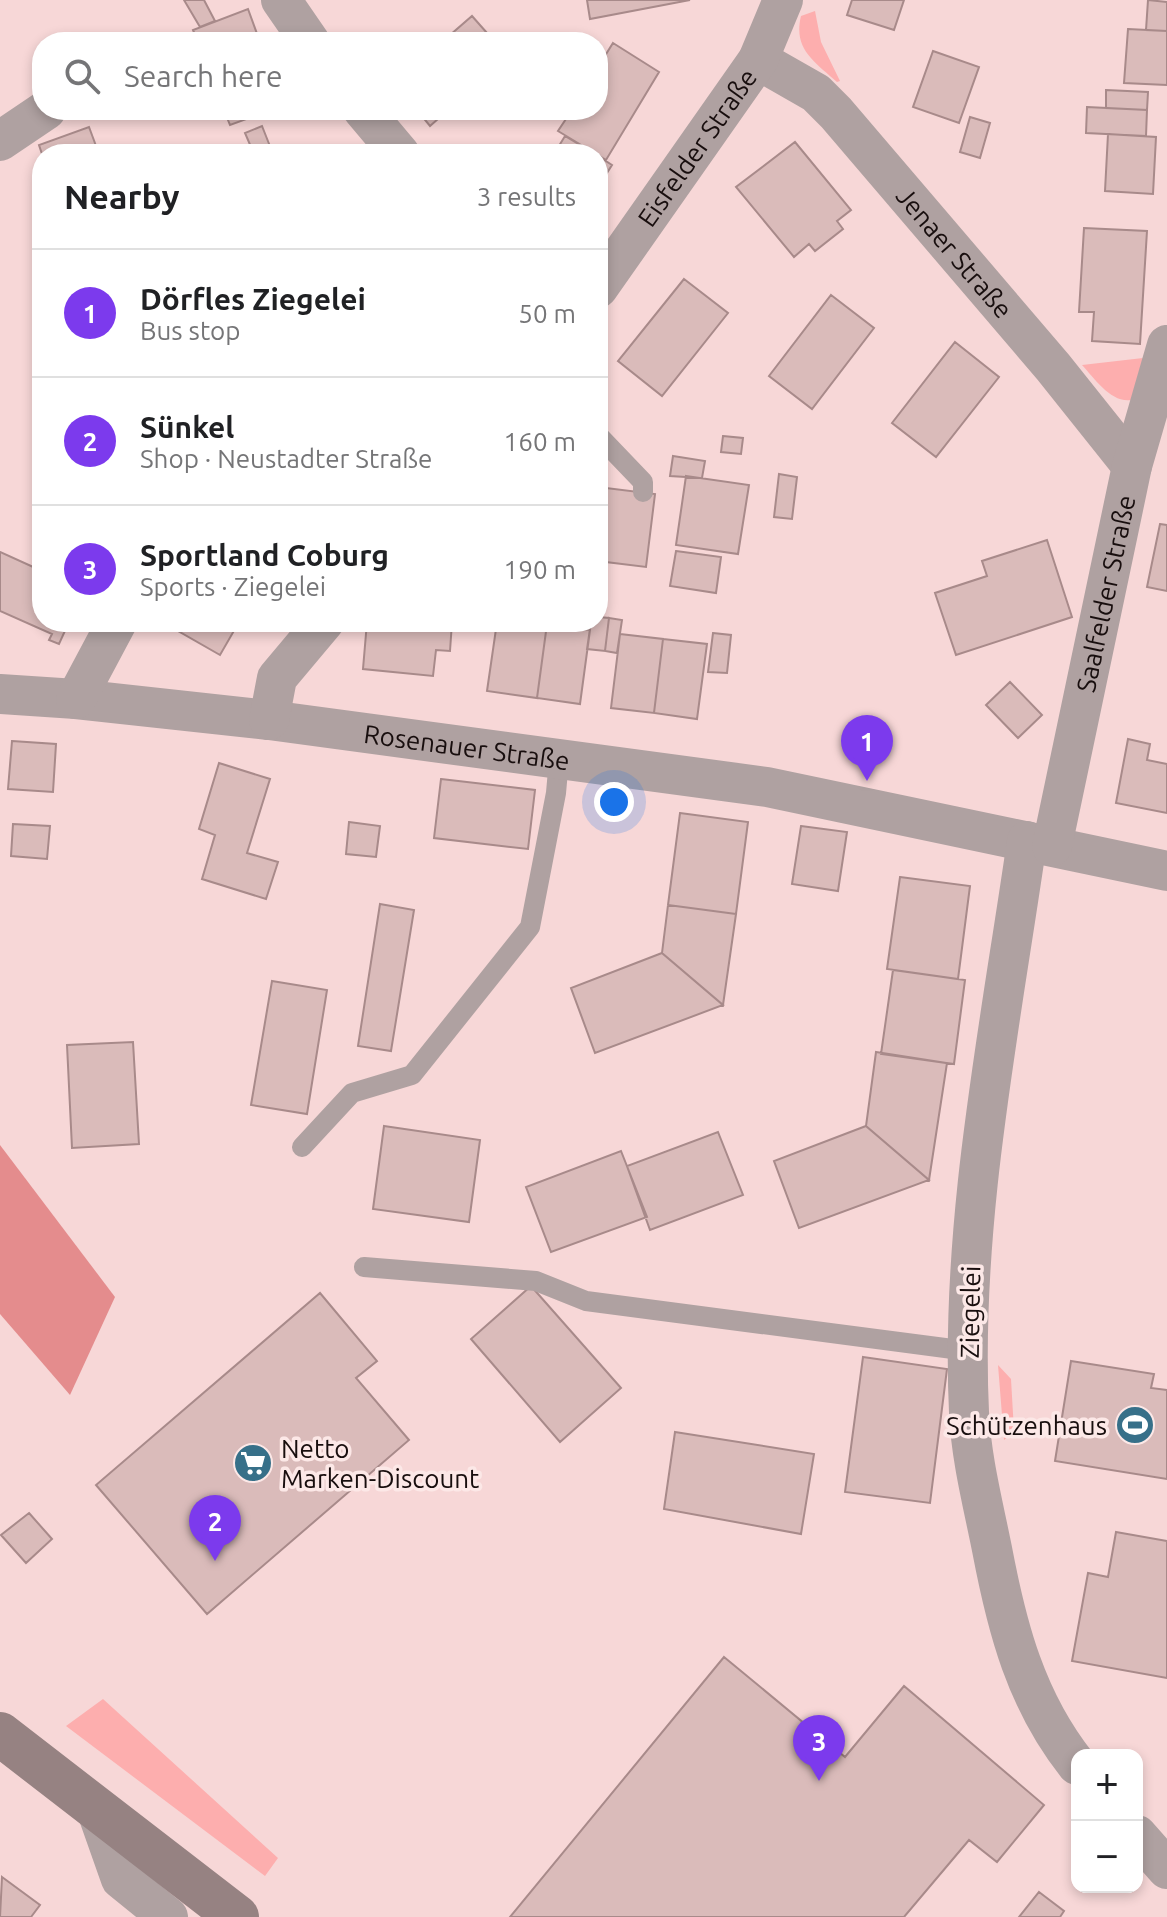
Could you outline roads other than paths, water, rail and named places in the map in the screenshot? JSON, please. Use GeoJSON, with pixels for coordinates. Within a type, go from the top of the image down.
{"type":"FeatureCollection","features":[{"type":"Feature","properties":{"kind":"street"},"geometry":{"type":"LineString","coordinates":[[281,0],[303,32]]}},
{"type":"Feature","properties":{"kind":"street","name":"Eisfelder Straße"},"geometry":{"type":"LineString","coordinates":[[608,274],[758,60],[783,0]]}},
{"type":"Feature","properties":{"kind":"street","name":"Jenaer Straße"},"geometry":{"type":"LineString","coordinates":[[758,60],[816,93],[836,113],[1053,367],[1132,466]]}},
{"type":"Feature","properties":{"kind":"street"},"geometry":{"type":"LineString","coordinates":[[0,141],[32,119]]}},
{"type":"Feature","properties":{"kind":"street"},"geometry":{"type":"LineString","coordinates":[[371,120],[392,144]]}},
{"type":"Feature","properties":{"kind":"street","name":"Saalfelder Straße"},"geometry":{"type":"LineString","coordinates":[[1040,844],[1132,466],[1167,345]]}},
{"type":"Feature","properties":{"kind":"street"},"geometry":{"type":"LineString","coordinates":[[76,699],[112,632]]}},
{"type":"Feature","properties":{"kind":"street"},"geometry":{"type":"LineString","coordinates":[[269,720],[277,678],[316,632]]}},
{"type":"Feature","properties":{"kind":"street","name":"Rosenauer Straße"},"geometry":{"type":"LineString","coordinates":[[0,694],[269,720],[767,787],[1167,871]]}},
{"type":"Feature","properties":{"kind":"street","name":"Ziegelei"},"geometry":{"type":"LineString","coordinates":[[1040,844],[972,1225],[969,1415],[1001,1599],[1027,1684],[1056,1739],[1071,1758]]}},
{"type":"Feature","properties":{"kind":"street"},"geometry":{"type":"LineString","coordinates":[[0,1734],[237,1917]]}},
{"type":"Feature","properties":{"kind":"street"},"geometry":{"type":"LineString","coordinates":[[97,1811],[121,1879],[168,1917]]}},
{"type":"Feature","properties":{"kind":"street"},"geometry":{"type":"LineString","coordinates":[[1143,1842],[1167,1869]]}},
{"type":"Feature","properties":{"kind":"lane"},"geometry":{"type":"LineString","coordinates":[[608,445],[643,482],[643,492]]}},
{"type":"Feature","properties":{"kind":"lane"},"geometry":{"type":"LineString","coordinates":[[302,1147],[352,1093],[412,1075],[530,927],[556,793],[559,759]]}},
{"type":"Feature","properties":{"kind":"lane"},"geometry":{"type":"LineString","coordinates":[[364,1267],[536,1281],[586,1301],[968,1351]]}},
{"type":"Feature","properties":{"kind":"place","name":"Dörfles Ziegelei"},"geometry":{"type":"Point","coordinates":[867,781]}},
{"type":"Feature","properties":{"kind":"place","name":"Schützenhaus"},"geometry":{"type":"Point","coordinates":[1135,1425]}},
{"type":"Feature","properties":{"kind":"place","name":"Netto Marken-Discount"},"geometry":{"type":"Point","coordinates":[253,1463]}},
{"type":"Feature","properties":{"kind":"place","name":"Sünkel"},"geometry":{"type":"Point","coordinates":[215,1561]}},
{"type":"Feature","properties":{"kind":"place","name":"Sportland Coburg"},"geometry":{"type":"Point","coordinates":[819,1781]}}]}
